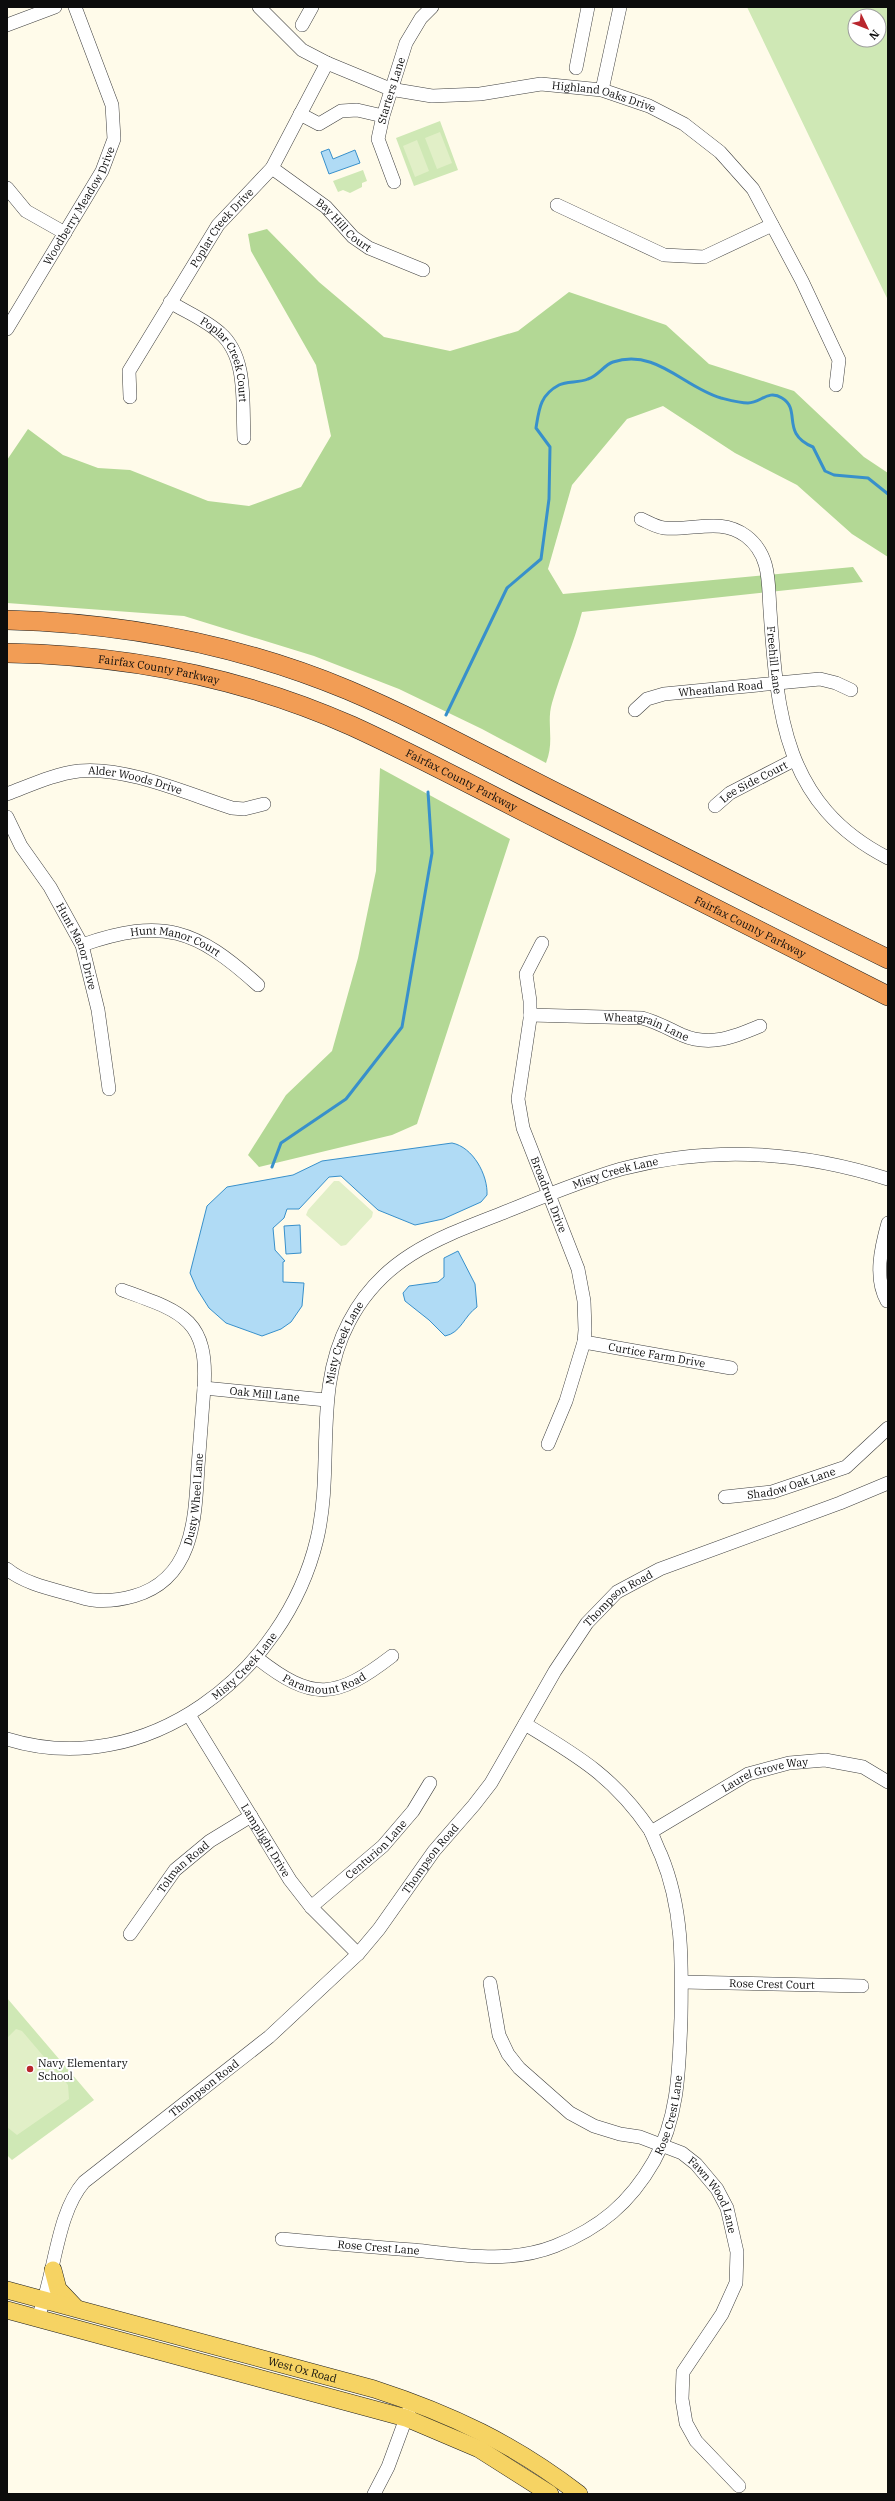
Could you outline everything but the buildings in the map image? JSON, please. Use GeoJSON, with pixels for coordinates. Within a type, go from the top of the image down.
{"type":"FeatureCollection","features":[{"type":"Feature","properties":{"kind":"highway"},"geometry":{"type":"LineString","coordinates":[[7,620],[81,624],[163,635],[230,650],[309,675],[398,713],[888,959]]}},
{"type":"Feature","properties":{"kind":"highway","name":"Fairfax County Parkway"},"geometry":{"type":"LineString","coordinates":[[7,653],[103,658],[178,671],[252,690],[323,715],[460,780],[888,996]]}},
{"type":"Feature","properties":{"kind":"main road"},"geometry":{"type":"LineString","coordinates":[[53,2270],[58,2289],[76,2308]]}},
{"type":"Feature","properties":{"kind":"main road","name":"West Ox Road"},"geometry":{"type":"LineString","coordinates":[[7,2290],[374,2389],[412,2401],[446,2414],[495,2438],[540,2465],[579,2494]]}},
{"type":"Feature","properties":{"kind":"main road","name":"West Ox Road"},"geometry":{"type":"LineString","coordinates":[[7,2310],[38,2317],[406,2418],[479,2449],[550,2494]]}},
{"type":"Feature","properties":{"kind":"street"},"geometry":{"type":"LineString","coordinates":[[7,25],[55,7]]}},
{"type":"Feature","properties":{"kind":"street","name":"Woodberry Meadow Drive"},"geometry":{"type":"LineString","coordinates":[[7,329],[102,171],[114,139],[112,105],[75,7]]}},
{"type":"Feature","properties":{"kind":"street","name":"Highland Oaks Drive"},"geometry":{"type":"LineString","coordinates":[[259,7],[302,50],[327,64],[390,89],[432,96],[480,94],[542,84],[602,90],[649,106],[684,124],[720,152],[753,189],[802,281],[839,360],[836,385]]}},
{"type":"Feature","properties":{"kind":"street"},"geometry":{"type":"LineString","coordinates":[[302,25],[312,7]]}},
{"type":"Feature","properties":{"kind":"street","name":"Starters Lane"},"geometry":{"type":"LineString","coordinates":[[394,182],[378,139],[390,89],[406,43],[421,18],[432,7]]}},
{"type":"Feature","properties":{"kind":"street"},"geometry":{"type":"LineString","coordinates":[[576,68],[588,7]]}},
{"type":"Feature","properties":{"kind":"street"},"geometry":{"type":"LineString","coordinates":[[602,90],[620,7]]}},
{"type":"Feature","properties":{"kind":"street","name":"Poplar Creek Drive"},"geometry":{"type":"LineString","coordinates":[[130,397],[129,371],[218,225],[272,168],[327,64]]}},
{"type":"Feature","properties":{"kind":"street"},"geometry":{"type":"LineString","coordinates":[[300,114],[319,124],[341,111],[357,110],[383,116]]}},
{"type":"Feature","properties":{"kind":"street","name":"Bay Hill Court"},"geometry":{"type":"LineString","coordinates":[[272,168],[326,207],[353,237],[369,248],[423,270]]}},
{"type":"Feature","properties":{"kind":"street"},"geometry":{"type":"LineString","coordinates":[[7,188],[26,211],[65,233]]}},
{"type":"Feature","properties":{"kind":"street"},"geometry":{"type":"LineString","coordinates":[[557,205],[664,255],[704,257],[772,225]]}},
{"type":"Feature","properties":{"kind":"street","name":"Poplar Creek Court"},"geometry":{"type":"LineString","coordinates":[[170,302],[220,333],[234,350],[240,371],[244,438]]}},
{"type":"Feature","properties":{"kind":"street","name":"Freehill Lane"},"geometry":{"type":"LineString","coordinates":[[641,519],[663,528],[716,525],[728,527],[746,536],[756,547],[765,562],[769,576],[777,683],[784,729],[794,760],[811,791],[834,819],[858,839],[888,858]]}},
{"type":"Feature","properties":{"kind":"street","name":"Wheatland Road"},"geometry":{"type":"LineString","coordinates":[[635,710],[647,699],[655,695],[777,683],[820,680],[836,683],[851,690]]}},
{"type":"Feature","properties":{"kind":"street","name":"Lee Side Court"},"geometry":{"type":"LineString","coordinates":[[715,806],[730,793],[794,760]]}},
{"type":"Feature","properties":{"kind":"street","name":"Alder Woods Drive"},"geometry":{"type":"LineString","coordinates":[[7,794],[58,775],[99,770],[120,773],[232,808],[244,809],[264,804]]}},
{"type":"Feature","properties":{"kind":"street","name":"Hunt Manor Drive"},"geometry":{"type":"LineString","coordinates":[[7,818],[21,846],[50,887],[82,945],[98,1010],[109,1089]]}},
{"type":"Feature","properties":{"kind":"street","name":"Hunt Manor Court"},"geometry":{"type":"LineString","coordinates":[[82,945],[130,931],[151,930],[171,932],[190,937],[217,950],[258,985]]}},
{"type":"Feature","properties":{"kind":"street","name":"Broadrun Drive"},"geometry":{"type":"LineString","coordinates":[[542,943],[526,974],[530,1014],[518,1099],[523,1128],[578,1269],[584,1301],[584,1342],[566,1401],[548,1444]]}},
{"type":"Feature","properties":{"kind":"street","name":"Wheatgrain Lane"},"geometry":{"type":"LineString","coordinates":[[530,1014],[642,1018],[660,1023],[689,1038],[706,1041],[725,1040],[760,1026]]}},
{"type":"Feature","properties":{"kind":"street","name":"Misty Creek Lane"},"geometry":{"type":"LineString","coordinates":[[7,1739],[42,1747],[83,1749],[131,1741],[189,1715],[227,1686],[257,1658],[281,1624],[299,1590],[317,1540],[325,1488],[326,1400],[331,1370],[342,1337],[358,1306],[381,1278],[405,1258],[426,1245],[549,1195],[630,1167],[673,1159],[729,1154],[787,1156],[823,1161],[888,1179]]}},
{"type":"Feature","properties":{"kind":"street"},"geometry":{"type":"LineString","coordinates":[[887,1301],[881,1285],[879,1271],[888,1223]]}},
{"type":"Feature","properties":{"kind":"street","name":"Dusty Wheel Lane"},"geometry":{"type":"LineString","coordinates":[[7,1569],[21,1579],[94,1600],[124,1599],[138,1595],[165,1578],[180,1560],[193,1530],[204,1388],[204,1354],[199,1337],[190,1323],[171,1308],[122,1290]]}},
{"type":"Feature","properties":{"kind":"street","name":"Curtice Farm Drive"},"geometry":{"type":"LineString","coordinates":[[584,1342],[731,1368]]}},
{"type":"Feature","properties":{"kind":"street","name":"Oak Mill Lane"},"geometry":{"type":"LineString","coordinates":[[204,1388],[326,1400]]}},
{"type":"Feature","properties":{"kind":"street","name":"Shadow Oak Lane"},"geometry":{"type":"LineString","coordinates":[[725,1497],[772,1492],[846,1467],[888,1428]]}},
{"type":"Feature","properties":{"kind":"street","name":"Thompson Road"},"geometry":{"type":"LineString","coordinates":[[38,2317],[45,2300],[71,2201],[84,2182],[269,2037],[358,1954],[379,1929],[434,1851],[491,1783],[576,1639],[603,1604],[622,1589],[660,1569],[840,1503],[888,1483]]}},
{"type":"Feature","properties":{"kind":"street","name":"Paramount Road"},"geometry":{"type":"LineString","coordinates":[[257,1658],[287,1680],[301,1686],[323,1689],[356,1682],[392,1656]]}},
{"type":"Feature","properties":{"kind":"street","name":"Lamplight Drive"},"geometry":{"type":"LineString","coordinates":[[189,1715],[290,1880],[311,1907],[358,1954]]}},
{"type":"Feature","properties":{"kind":"street","name":"Rose Crest Lane"},"geometry":{"type":"LineString","coordinates":[[282,2239],[483,2258],[530,2253],[573,2238],[611,2216],[643,2178],[661,2145],[673,2114],[680,2067],[682,1982],[681,1933],[670,1876],[651,1832],[621,1794],[600,1772],[525,1724]]}},
{"type":"Feature","properties":{"kind":"street","name":"Laurel Grove Way"},"geometry":{"type":"LineString","coordinates":[[651,1832],[748,1774],[789,1763],[825,1760],[864,1767],[888,1782]]}},
{"type":"Feature","properties":{"kind":"street","name":"Centurion Lane"},"geometry":{"type":"LineString","coordinates":[[311,1907],[383,1846],[413,1811],[430,1783]]}},
{"type":"Feature","properties":{"kind":"street","name":"Tolman Road"},"geometry":{"type":"LineString","coordinates":[[130,1934],[175,1870],[210,1841],[251,1816]]}},
{"type":"Feature","properties":{"kind":"street","name":"Rose Crest Court"},"geometry":{"type":"LineString","coordinates":[[682,1982],[862,1986]]}},
{"type":"Feature","properties":{"kind":"street","name":"Fawn Wood Lane"},"geometry":{"type":"LineString","coordinates":[[490,1983],[499,2035],[508,2054],[519,2068],[570,2113],[594,2126],[620,2134],[640,2137],[682,2153],[696,2164],[717,2189],[727,2208],[734,2232],[738,2266],[736,2283],[722,2314],[683,2372],[682,2399],[686,2423],[696,2441],[739,2486]]}},
{"type":"Feature","properties":{"kind":"street"},"geometry":{"type":"LineString","coordinates":[[374,2494],[388,2467],[412,2401]]}},
{"type":"Feature","properties":{"kind":"green space"},"geometry":{"type":"Polygon","coordinates":[[[747,7],[888,7],[888,300],[747,7]]]}},
{"type":"Feature","properties":{"kind":"green space"},"geometry":{"type":"Polygon","coordinates":[[[440,121],[458,170],[414,186],[396,138],[440,121]]]}},
{"type":"Feature","properties":{"kind":"green space"},"geometry":{"type":"Polygon","coordinates":[[[440,132],[452,163],[437,169],[425,138],[440,132]]]}},
{"type":"Feature","properties":{"kind":"green space"},"geometry":{"type":"Polygon","coordinates":[[[417,140],[429,171],[415,177],[403,146],[417,140]]]}},
{"type":"Feature","properties":{"kind":"green space"},"geometry":{"type":"Polygon","coordinates":[[[363,170],[367,181],[362,183],[362,187],[350,193],[343,190],[338,192],[333,181],[363,170]]]}},
{"type":"Feature","properties":{"kind":"green space"},"geometry":{"type":"Polygon","coordinates":[[[267,229],[319,282],[384,337],[450,351],[518,331],[569,292],[666,325],[709,364],[794,391],[864,457],[888,473],[888,557],[852,534],[797,485],[735,453],[663,406],[627,419],[572,485],[548,569],[563,594],[853,567],[863,582],[582,612],[550,710],[550,747],[546,763],[482,729],[399,689],[314,656],[184,616],[7,603],[7,460],[28,429],[63,455],[98,468],[130,470],[208,501],[249,506],[301,487],[331,436],[316,365],[251,251],[248,234],[267,229]]]}},
{"type":"Feature","properties":{"kind":"green space"},"geometry":{"type":"Polygon","coordinates":[[[380,768],[510,839],[417,1124],[392,1135],[259,1167],[248,1155],[286,1095],[332,1051],[358,958],[376,871],[380,768]]]}},
{"type":"Feature","properties":{"kind":"green space"},"geometry":{"type":"Polygon","coordinates":[[[334,1181],[339,1181],[373,1212],[372,1217],[346,1245],[341,1246],[306,1215],[308,1210],[334,1181]]]}},
{"type":"Feature","properties":{"kind":"green space"},"geometry":{"type":"Polygon","coordinates":[[[7,1998],[94,2100],[12,2160],[7,2155],[7,1998]]]}},
{"type":"Feature","properties":{"kind":"green space"},"geometry":{"type":"Polygon","coordinates":[[[16,2029],[22,2031],[68,2085],[69,2099],[17,2135],[7,2127],[7,2038],[16,2029]]]}},
{"type":"Feature","properties":{"kind":"water"},"geometry":{"type":"Polygon","coordinates":[[[329,149],[333,159],[355,150],[360,163],[329,174],[321,152],[329,149]]]}},
{"type":"Feature","properties":{"kind":"water"},"geometry":{"type":"Polygon","coordinates":[[[452,1143],[466,1150],[478,1163],[485,1179],[487,1195],[481,1202],[443,1219],[415,1225],[378,1210],[341,1176],[329,1177],[299,1209],[287,1209],[284,1218],[273,1228],[275,1250],[285,1261],[283,1262],[283,1282],[304,1283],[302,1306],[291,1322],[281,1329],[262,1336],[226,1323],[209,1308],[197,1289],[190,1273],[207,1206],[227,1187],[293,1175],[322,1161],[452,1143]]]}},
{"type":"Feature","properties":{"kind":"water"},"geometry":{"type":"Polygon","coordinates":[[[300,1225],[301,1253],[286,1254],[284,1226],[300,1225]]]}},
{"type":"Feature","properties":{"kind":"water"},"geometry":{"type":"Polygon","coordinates":[[[458,1251],[475,1284],[477,1307],[459,1328],[445,1336],[429,1320],[405,1301],[403,1293],[409,1286],[438,1282],[444,1277],[444,1258],[458,1251]]]}},
{"type":"Feature","properties":{"kind":"waterway"},"geometry":{"type":"LineString","coordinates":[[446,715],[507,588],[541,559],[549,499],[550,447],[536,428],[544,398],[559,385],[592,378],[610,363],[628,359],[643,360],[656,364],[707,393],[727,400],[748,403],[773,395],[777,396],[788,403],[791,409],[794,429],[797,435],[813,447],[825,471],[834,475],[868,478],[888,494]]}},
{"type":"Feature","properties":{"kind":"waterway"},"geometry":{"type":"LineString","coordinates":[[272,1167],[281,1143],[346,1099],[402,1027],[432,853],[428,792]]}},
{"type":"Feature","properties":{"kind":"place","name":"Navy Elementary School"},"geometry":{"type":"Point","coordinates":[30,2069]}}]}
